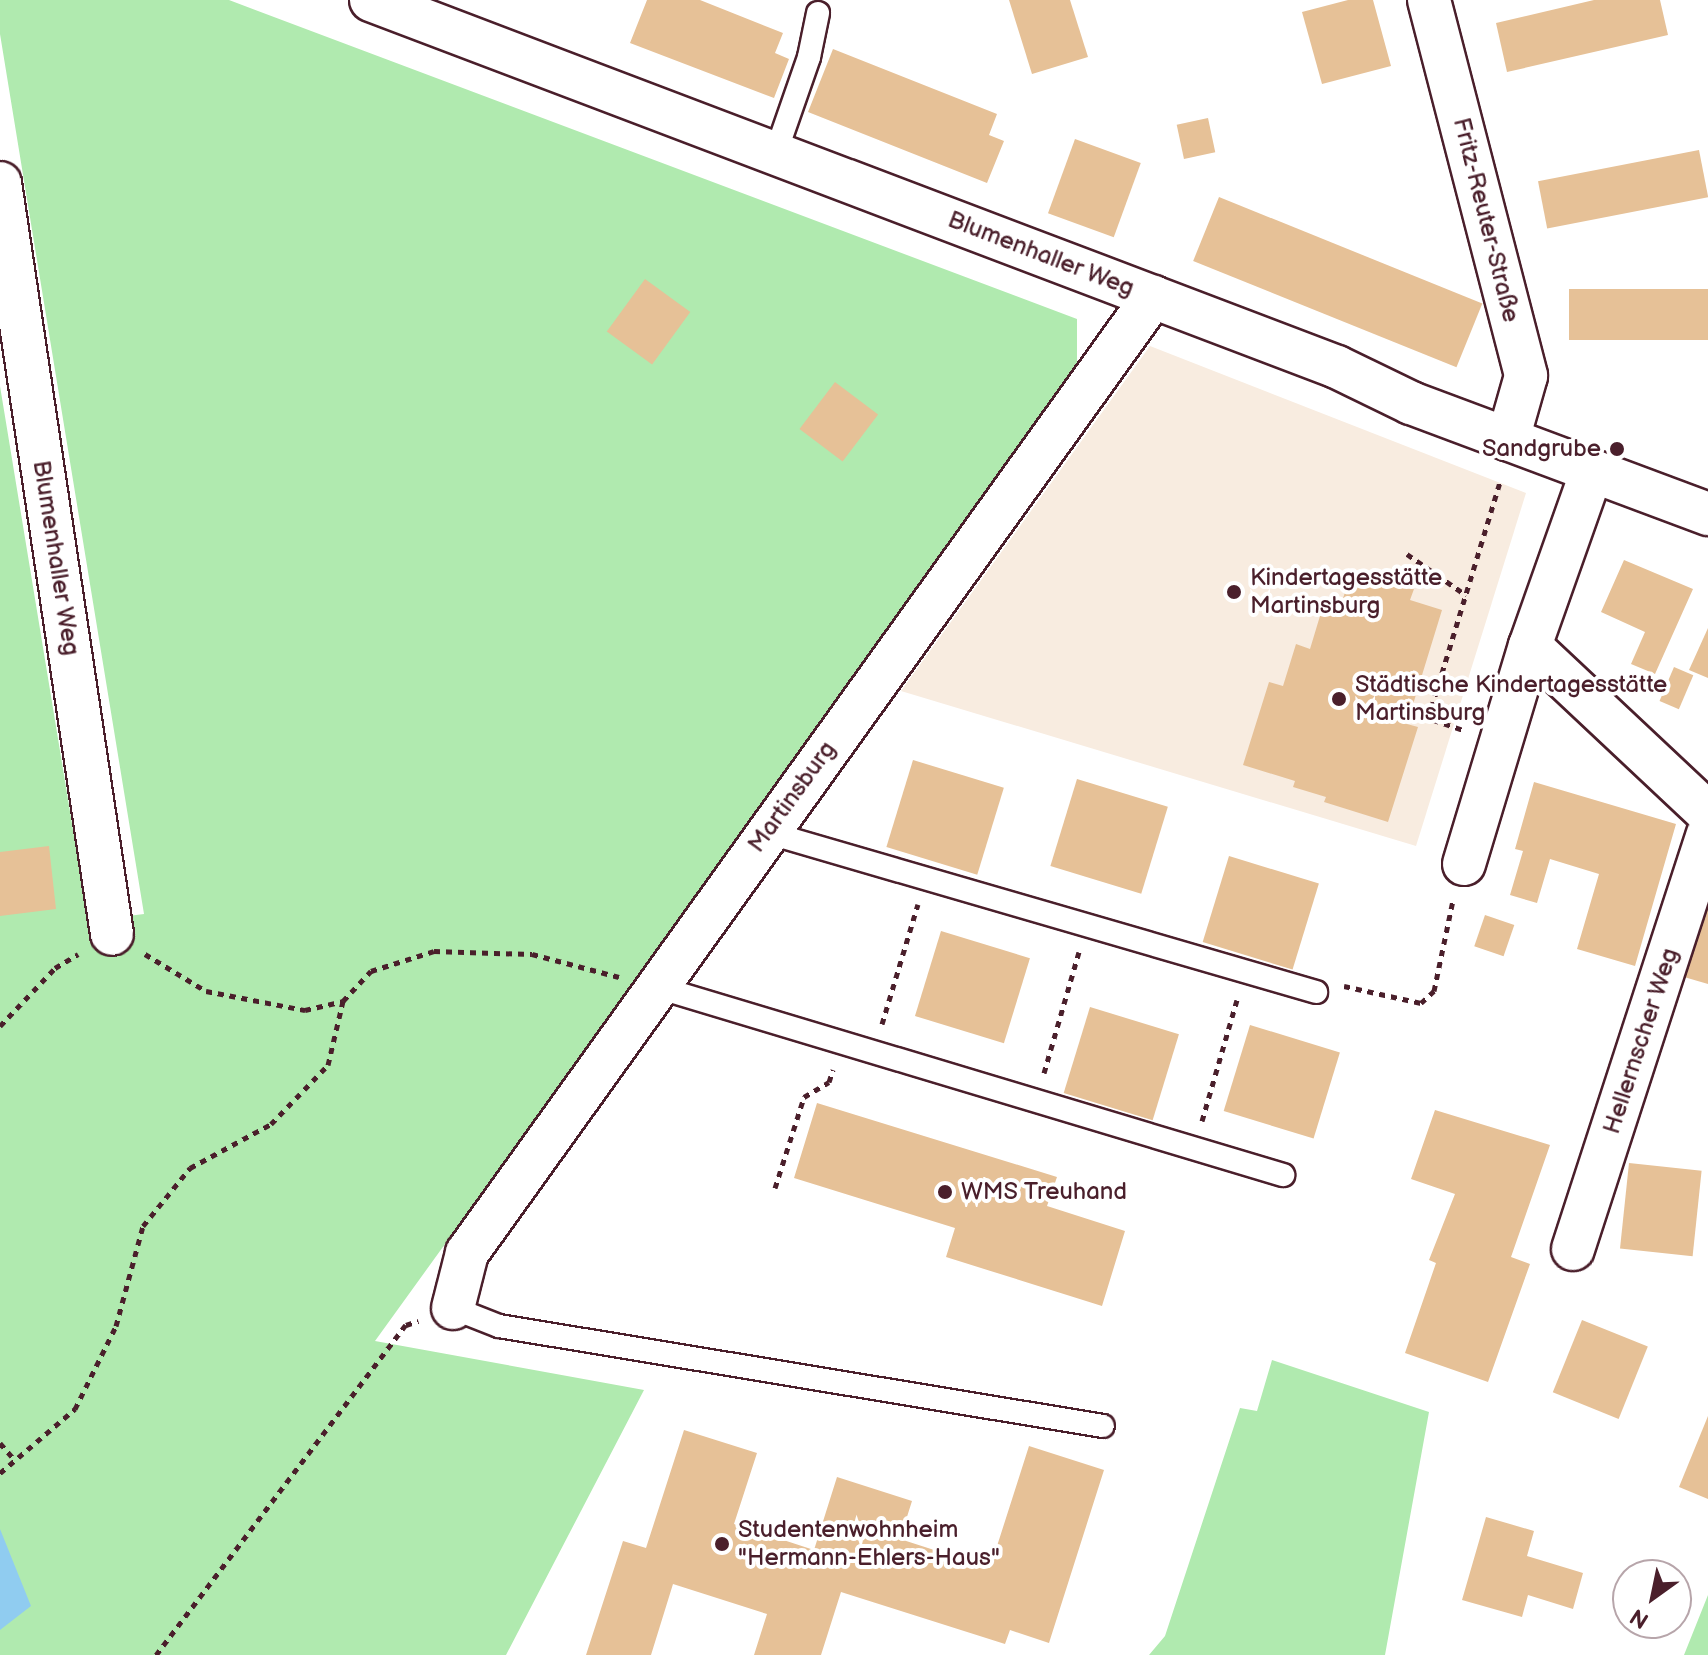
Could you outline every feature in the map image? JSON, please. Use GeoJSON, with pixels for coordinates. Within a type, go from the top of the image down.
{"type":"FeatureCollection","features":[{"type":"Feature","properties":{"kind":"street","name":"Blumenhaller Weg"},"geometry":{"type":"LineString","coordinates":[[371,0],[776,152],[1153,297],[1508,439],[1708,514]]}},
{"type":"Feature","properties":{"kind":"street","name":"Fritz-Reuter-Straße"},"geometry":{"type":"LineString","coordinates":[[1429,0],[1526,376],[1508,439]]}},
{"type":"Feature","properties":{"kind":"street","name":"Blumenhaller Weg"},"geometry":{"type":"LineString","coordinates":[[0,183],[112,934]]}},
{"type":"Feature","properties":{"kind":"street","name":"Martinsburg"},"geometry":{"type":"LineString","coordinates":[[453,1308],[467,1253],[766,832],[1153,297]]}},
{"type":"Feature","properties":{"kind":"street"},"geometry":{"type":"LineString","coordinates":[[1464,864],[1530,646],[1592,471]]}},
{"type":"Feature","properties":{"kind":"street"},"geometry":{"type":"LineString","coordinates":[[1530,646],[1708,813]]}},
{"type":"Feature","properties":{"kind":"street","name":"Hellernscher Weg"},"geometry":{"type":"LineString","coordinates":[[1573,1249],[1708,834]]}},
{"type":"Feature","properties":{"kind":"lane"},"geometry":{"type":"LineString","coordinates":[[776,152],[809,57],[818,13]]}},
{"type":"Feature","properties":{"kind":"lane"},"geometry":{"type":"LineString","coordinates":[[766,832],[1316,992]]}},
{"type":"Feature","properties":{"kind":"lane"},"geometry":{"type":"LineString","coordinates":[[657,987],[1283,1175]]}},
{"type":"Feature","properties":{"kind":"lane"},"geometry":{"type":"LineString","coordinates":[[453,1308],[499,1326],[1103,1426]]}},
{"type":"Feature","properties":{"kind":"path"},"geometry":{"type":"LineString","coordinates":[[1428,719],[1502,475],[1508,439]]}},
{"type":"Feature","properties":{"kind":"path"},"geometry":{"type":"LineString","coordinates":[[1407,554],[1466,595]]}},
{"type":"Feature","properties":{"kind":"path"},"geometry":{"type":"LineString","coordinates":[[1410,712],[1501,743]]}},
{"type":"Feature","properties":{"kind":"path"},"geometry":{"type":"LineString","coordinates":[[1348,986],[1421,1003],[1434,991],[1464,864]]}},
{"type":"Feature","properties":{"kind":"path"},"geometry":{"type":"LineString","coordinates":[[873,1052],[926,878]]}},
{"type":"Feature","properties":{"kind":"path"},"geometry":{"type":"LineString","coordinates":[[1036,1101],[1087,926]]}},
{"type":"Feature","properties":{"kind":"path"},"geometry":{"type":"LineString","coordinates":[[0,1026],[55,968],[112,934],[206,991],[305,1010],[343,1001]]}},
{"type":"Feature","properties":{"kind":"path"},"geometry":{"type":"LineString","coordinates":[[0,1473],[75,1409],[116,1326],[143,1226],[190,1168],[271,1124],[328,1065],[343,1001],[371,971],[434,951],[532,954],[657,987]]}},
{"type":"Feature","properties":{"kind":"path"},"geometry":{"type":"LineString","coordinates":[[1194,1148],[1246,972]]}},
{"type":"Feature","properties":{"kind":"path"},"geometry":{"type":"LineString","coordinates":[[775,1188],[804,1097],[829,1082],[841,1042]]}},
{"type":"Feature","properties":{"kind":"path"},"geometry":{"type":"LineString","coordinates":[[156,1655],[406,1325],[453,1308]]}},
{"type":"Feature","properties":{"kind":"path"},"geometry":{"type":"LineString","coordinates":[[0,1443],[15,1460]]}},
{"type":"Feature","properties":{"kind":"shaded area","name":"Kindertagesstätte Martinsburg"},"geometry":{"type":"Polygon","coordinates":[[[1150,346],[1526,493],[1416,846],[901,691],[1150,346]]]}},
{"type":"Feature","properties":{"kind":"green space"},"geometry":{"type":"Polygon","coordinates":[[[0,0],[229,0],[1077,319],[1077,369],[375,1341],[644,1390],[506,1655],[0,1655],[0,386],[88,921],[144,914],[0,34],[0,0]]]}},
{"type":"Feature","properties":{"kind":"green space"},"geometry":{"type":"Polygon","coordinates":[[[1272,1360],[1429,1412],[1385,1655],[1149,1655],[1165,1636],[1240,1408],[1257,1411],[1272,1360]]]}},
{"type":"Feature","properties":{"kind":"green space"},"geometry":{"type":"Polygon","coordinates":[[[1708,1595],[1708,1655],[1684,1655],[1708,1595]]]}},
{"type":"Feature","properties":{"kind":"water"},"geometry":{"type":"Polygon","coordinates":[[[0,1529],[31,1606],[0,1630],[0,1529]]]}},
{"type":"Feature","properties":{"kind":"building"},"geometry":{"type":"Polygon","coordinates":[[[647,0],[700,0],[783,33],[775,53],[789,59],[774,98],[630,43],[647,0]]]}},
{"type":"Feature","properties":{"kind":"building"},"geometry":{"type":"Polygon","coordinates":[[[1009,0],[1070,0],[1088,57],[1032,74],[1009,0]]]}},
{"type":"Feature","properties":{"kind":"building"},"geometry":{"type":"Polygon","coordinates":[[[1348,0],[1373,0],[1391,66],[1322,84],[1302,12],[1348,0]]]}},
{"type":"Feature","properties":{"kind":"building"},"geometry":{"type":"Polygon","coordinates":[[[1594,0],[1660,0],[1668,35],[1507,72],[1496,23],[1594,0]]]}},
{"type":"Feature","properties":{"kind":"building"},"geometry":{"type":"Polygon","coordinates":[[[833,49],[997,114],[989,135],[1004,141],[987,183],[808,112],[833,49]]]}},
{"type":"Feature","properties":{"kind":"building"},"geometry":{"type":"Polygon","coordinates":[[[1208,118],[1215,152],[1184,159],[1177,125],[1208,118]]]}},
{"type":"Feature","properties":{"kind":"building"},"geometry":{"type":"Polygon","coordinates":[[[1075,139],[1141,163],[1114,237],[1048,213],[1075,139]]]}},
{"type":"Feature","properties":{"kind":"building"},"geometry":{"type":"Polygon","coordinates":[[[1699,150],[1708,197],[1547,228],[1538,181],[1699,150]]]}},
{"type":"Feature","properties":{"kind":"building"},"geometry":{"type":"Polygon","coordinates":[[[1219,197],[1482,303],[1456,367],[1193,261],[1219,197]]]}},
{"type":"Feature","properties":{"kind":"building"},"geometry":{"type":"Polygon","coordinates":[[[645,279],[690,312],[652,365],[607,332],[645,279]]]}},
{"type":"Feature","properties":{"kind":"building"},"geometry":{"type":"Polygon","coordinates":[[[1569,289],[1708,289],[1708,340],[1569,340],[1569,289]]]}},
{"type":"Feature","properties":{"kind":"building"},"geometry":{"type":"Polygon","coordinates":[[[835,382],[878,414],[843,462],[799,429],[835,382]]]}},
{"type":"Feature","properties":{"kind":"building"},"geometry":{"type":"Polygon","coordinates":[[[1624,560],[1693,589],[1655,674],[1631,664],[1645,632],[1601,612],[1624,560]]]}},
{"type":"Feature","properties":{"kind":"building","name":"Städtische Kindertagesstätte Martinsburg"},"geometry":{"type":"Polygon","coordinates":[[[1352,570],[1414,589],[1410,600],[1442,610],[1407,724],[1418,727],[1388,822],[1324,802],[1326,797],[1293,787],[1295,781],[1243,765],[1269,682],[1283,686],[1296,644],[1310,649],[1323,606],[1339,611],[1352,570]]]}},
{"type":"Feature","properties":{"kind":"building"},"geometry":{"type":"Polygon","coordinates":[[[1708,628],[1708,678],[1689,670],[1708,628]]]}},
{"type":"Feature","properties":{"kind":"building"},"geometry":{"type":"Polygon","coordinates":[[[1674,667],[1693,675],[1679,709],[1660,701],[1674,667]]]}},
{"type":"Feature","properties":{"kind":"building"},"geometry":{"type":"Polygon","coordinates":[[[913,760],[1004,788],[977,875],[886,847],[913,760]]]}},
{"type":"Feature","properties":{"kind":"building"},"geometry":{"type":"Polygon","coordinates":[[[1077,779],[1168,807],[1141,894],[1050,866],[1077,779]]]}},
{"type":"Feature","properties":{"kind":"building"},"geometry":{"type":"Polygon","coordinates":[[[1534,782],[1676,824],[1635,966],[1577,949],[1599,874],[1550,859],[1537,903],[1510,895],[1523,851],[1515,849],[1534,782]]]}},
{"type":"Feature","properties":{"kind":"building"},"geometry":{"type":"Polygon","coordinates":[[[49,846],[56,909],[0,916],[0,852],[49,846]]]}},
{"type":"Feature","properties":{"kind":"building"},"geometry":{"type":"Polygon","coordinates":[[[1229,856],[1319,883],[1293,970],[1203,942],[1229,856]]]}},
{"type":"Feature","properties":{"kind":"building"},"geometry":{"type":"Polygon","coordinates":[[[1708,904],[1708,984],[1684,977],[1708,904]]]}},
{"type":"Feature","properties":{"kind":"building"},"geometry":{"type":"Polygon","coordinates":[[[1485,915],[1514,925],[1504,956],[1474,946],[1485,915]]]}},
{"type":"Feature","properties":{"kind":"building"},"geometry":{"type":"Polygon","coordinates":[[[941,931],[1030,958],[1004,1043],[915,1016],[941,931]]]}},
{"type":"Feature","properties":{"kind":"building"},"geometry":{"type":"Polygon","coordinates":[[[1090,1007],[1179,1034],[1153,1120],[1064,1093],[1090,1007]]]}},
{"type":"Feature","properties":{"kind":"building"},"geometry":{"type":"Polygon","coordinates":[[[1250,1025],[1340,1052],[1314,1139],[1224,1111],[1250,1025]]]}},
{"type":"Feature","properties":{"kind":"building","name":"WMS Treuhand"},"geometry":{"type":"Polygon","coordinates":[[[817,1103],[1057,1177],[1047,1206],[1125,1231],[1102,1306],[946,1257],[955,1228],[794,1178],[817,1103]]]}},
{"type":"Feature","properties":{"kind":"building"},"geometry":{"type":"Polygon","coordinates":[[[1435,1110],[1550,1145],[1511,1257],[1530,1264],[1488,1382],[1405,1353],[1436,1263],[1429,1260],[1455,1194],[1411,1179],[1435,1110]]]}},
{"type":"Feature","properties":{"kind":"building"},"geometry":{"type":"Polygon","coordinates":[[[1629,1163],[1702,1171],[1693,1256],[1620,1249],[1629,1163]]]}},
{"type":"Feature","properties":{"kind":"building"},"geometry":{"type":"Polygon","coordinates":[[[1582,1320],[1648,1347],[1619,1419],[1553,1392],[1582,1320]]]}},
{"type":"Feature","properties":{"kind":"building"},"geometry":{"type":"Polygon","coordinates":[[[1708,1416],[1708,1499],[1679,1487],[1708,1416]]]}},
{"type":"Feature","properties":{"kind":"building","name":"Studentenwohnheim \"Hermann-Ehlers-Haus\""},"geometry":{"type":"Polygon","coordinates":[[[684,1430],[757,1453],[734,1524],[814,1550],[837,1477],[912,1501],[900,1539],[990,1568],[1029,1446],[1104,1470],[1049,1643],[1010,1630],[1005,1644],[841,1592],[821,1655],[754,1655],[767,1614],[673,1584],[651,1655],[586,1655],[623,1541],[646,1548],[684,1430]]]}},
{"type":"Feature","properties":{"kind":"building"},"geometry":{"type":"Polygon","coordinates":[[[1486,1517],[1534,1531],[1527,1556],[1583,1573],[1573,1609],[1528,1595],[1522,1617],[1462,1600],[1486,1517]]]}},
{"type":"Feature","properties":{"kind":"place","name":"Sandgrube"},"geometry":{"type":"Point","coordinates":[1617,449]}},
{"type":"Feature","properties":{"kind":"place","name":"Kindertagesstätte Martinsburg"},"geometry":{"type":"Point","coordinates":[1234,592]}},
{"type":"Feature","properties":{"kind":"place","name":"Städtische Kindertagesstätte Martinsburg"},"geometry":{"type":"Point","coordinates":[1339,699]}},
{"type":"Feature","properties":{"kind":"place","name":"WMS Treuhand"},"geometry":{"type":"Point","coordinates":[945,1192]}},
{"type":"Feature","properties":{"kind":"place","name":"Studentenwohnheim \"Hermann-Ehlers-Haus\""},"geometry":{"type":"Point","coordinates":[722,1544]}}]}
